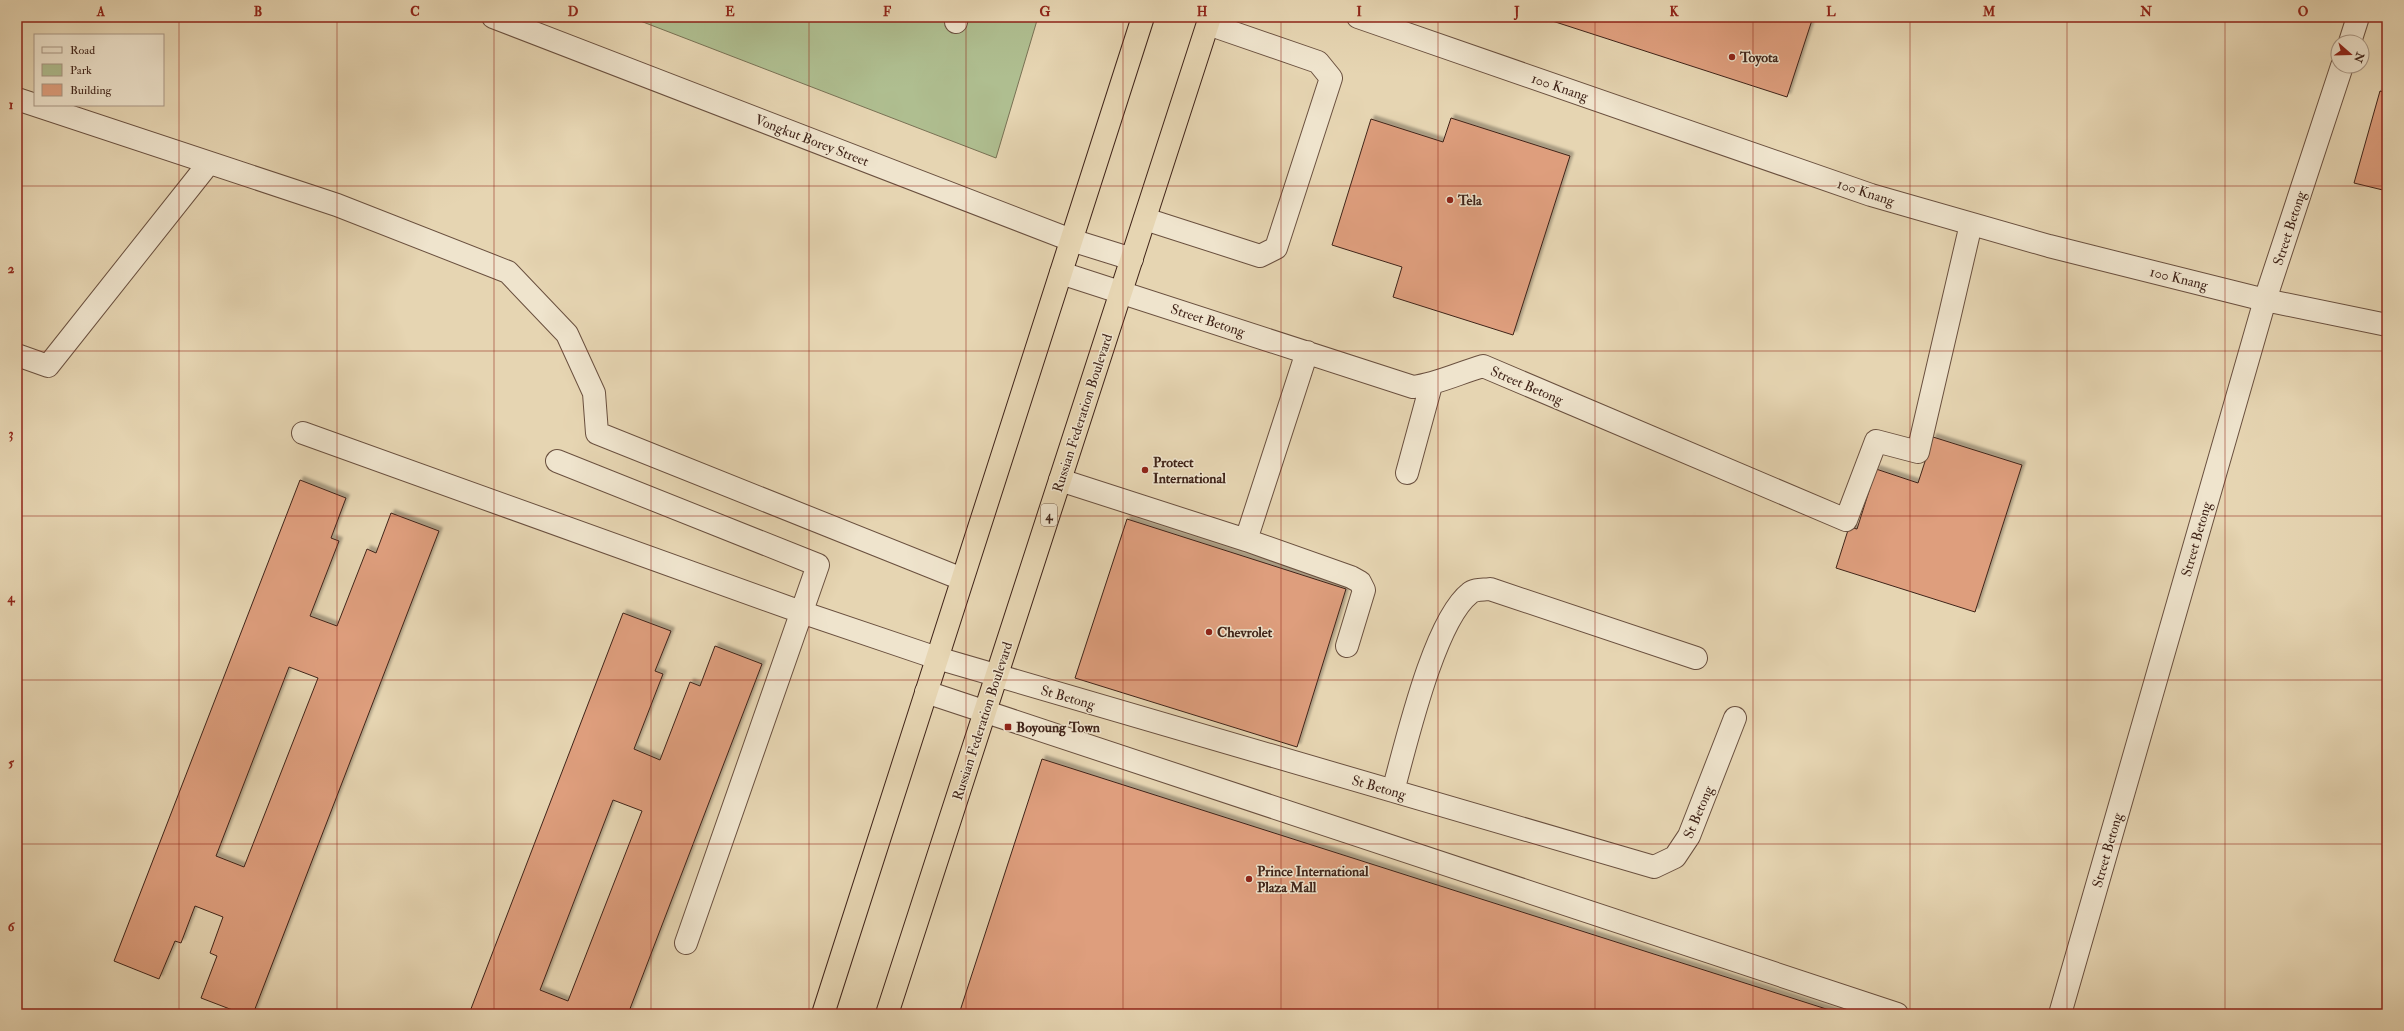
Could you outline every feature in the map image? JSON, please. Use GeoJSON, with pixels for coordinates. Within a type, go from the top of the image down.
{"type":"FeatureCollection","features":[{"type":"Feature","properties":{"kind":"highway"},"geometry":{"type":"LineString","coordinates":[[823,1014],[1143,17]]}},
{"type":"Feature","properties":{"kind":"highway","name":"Russian Federation Boulevard"},"geometry":{"type":"LineString","coordinates":[[887,1014],[1209,20]]}},
{"type":"Feature","properties":{"kind":"street","name":"Vongkut Borey Street"},"geometry":{"type":"LineString","coordinates":[[493,17],[1071,240],[1132,259]]}},
{"type":"Feature","properties":{"kind":"street","name":"100 Knang"},"geometry":{"type":"LineString","coordinates":[[1358,17],[1871,195],[2049,246],[2265,300],[2387,325]]}},
{"type":"Feature","properties":{"kind":"street"},"geometry":{"type":"LineString","coordinates":[[2353,34],[2358,17]]}},
{"type":"Feature","properties":{"kind":"street"},"geometry":{"type":"LineString","coordinates":[[1145,219],[1260,256],[1276,248],[1279,240],[1331,78],[1318,62],[1209,20]]}},
{"type":"Feature","properties":{"kind":"street","name":"Street Betong"},"geometry":{"type":"LineString","coordinates":[[2060,1014],[2265,300],[2339,74]]}},
{"type":"Feature","properties":{"kind":"street"},"geometry":{"type":"LineString","coordinates":[[17,99],[34,105]]}},
{"type":"Feature","properties":{"kind":"street"},"geometry":{"type":"LineString","coordinates":[[38,106],[209,164],[337,205],[508,272],[567,334],[594,393],[598,433],[962,579]]}},
{"type":"Feature","properties":{"kind":"street"},"geometry":{"type":"LineString","coordinates":[[17,355],[48,366],[209,164]]}},
{"type":"Feature","properties":{"kind":"street","name":"Street Betong"},"geometry":{"type":"LineString","coordinates":[[1061,273],[1413,387],[1431,385],[1450,376],[1483,366],[1846,520],[1876,441],[1918,452],[1971,224]]}},
{"type":"Feature","properties":{"kind":"street"},"geometry":{"type":"LineString","coordinates":[[1246,540],[1307,352]]}},
{"type":"Feature","properties":{"kind":"street"},"geometry":{"type":"LineString","coordinates":[[1407,473],[1431,385]]}},
{"type":"Feature","properties":{"kind":"street","name":"St Betong"},"geometry":{"type":"LineString","coordinates":[[303,433],[801,612],[937,658],[1654,867],[1675,857],[1689,836],[1735,718]]}},
{"type":"Feature","properties":{"kind":"street"},"geometry":{"type":"LineString","coordinates":[[557,461],[818,565],[686,943]]}},
{"type":"Feature","properties":{"kind":"street"},"geometry":{"type":"LineString","coordinates":[[1060,480],[1246,540],[1351,577],[1360,582],[1364,590],[1346,646]]}},
{"type":"Feature","properties":{"kind":"street"},"geometry":{"type":"LineString","coordinates":[[1393,791],[1422,690],[1441,636],[1457,604],[1471,591],[1490,589],[1696,658]]}},
{"type":"Feature","properties":{"kind":"street"},"geometry":{"type":"LineString","coordinates":[[926,692],[1897,1014]]}},
{"type":"Feature","properties":{"kind":"green space"},"geometry":{"type":"Polygon","coordinates":[[[630,17],[1038,17],[996,158],[630,17]]]}},
{"type":"Feature","properties":{"kind":"building","name":"Toyota"},"geometry":{"type":"Polygon","coordinates":[[[1540,17],[1813,17],[1787,97],[1540,17]]]}},
{"type":"Feature","properties":{"kind":"building"},"geometry":{"type":"Polygon","coordinates":[[[2380,91],[2387,93],[2387,191],[2354,183],[2380,91]]]}},
{"type":"Feature","properties":{"kind":"building","name":"Tela"},"geometry":{"type":"Polygon","coordinates":[[[1451,118],[1570,156],[1513,335],[1393,297],[1402,267],[1332,245],[1371,119],[1443,142],[1451,118]]]}},
{"type":"Feature","properties":{"kind":"building"},"geometry":{"type":"Polygon","coordinates":[[[1933,437],[2022,465],[1975,612],[1836,568],[1849,527],[1857,529],[1876,469],[1918,483],[1933,437]]]}},
{"type":"Feature","properties":{"kind":"building"},"geometry":{"type":"Polygon","coordinates":[[[300,480],[346,498],[331,538],[339,541],[310,616],[337,626],[367,549],[376,553],[391,513],[439,531],[253,1014],[243,1014],[201,998],[217,956],[210,953],[223,917],[195,906],[181,943],[175,941],[159,979],[114,961],[300,480]],[[289,667],[216,856],[244,867],[318,678],[289,667]]]}},
{"type":"Feature","properties":{"kind":"building"},"geometry":{"type":"Polygon","coordinates":[[[1127,519],[1346,589],[1297,747],[1075,678],[1127,519]]]}},
{"type":"Feature","properties":{"kind":"building"},"geometry":{"type":"Polygon","coordinates":[[[623,613],[671,631],[655,671],[663,674],[634,749],[660,760],[690,682],[700,686],[715,646],[762,664],[628,1014],[469,1014],[623,613]],[[613,800],[540,990],[568,1001],[642,811],[613,800]]]}},
{"type":"Feature","properties":{"kind":"building","name":"Prince International Plaza Mall"},"geometry":{"type":"Polygon","coordinates":[[[1042,759],[1842,1014],[959,1014],[1042,759]]]}},
{"type":"Feature","properties":{"kind":"place","name":"Toyota"},"geometry":{"type":"Point","coordinates":[1732,57]}},
{"type":"Feature","properties":{"kind":"place","name":"Tela"},"geometry":{"type":"Point","coordinates":[1450,200]}},
{"type":"Feature","properties":{"kind":"place","name":"Protect International"},"geometry":{"type":"Point","coordinates":[1145,470]}},
{"type":"Feature","properties":{"kind":"place","name":"Chevrolet"},"geometry":{"type":"Point","coordinates":[1209,632]}},
{"type":"Feature","properties":{"kind":"place","name":"Boyoung Town"},"geometry":{"type":"Point","coordinates":[1008,727]}},
{"type":"Feature","properties":{"kind":"place","name":"Prince International Plaza Mall"},"geometry":{"type":"Point","coordinates":[1249,879]}}]}
